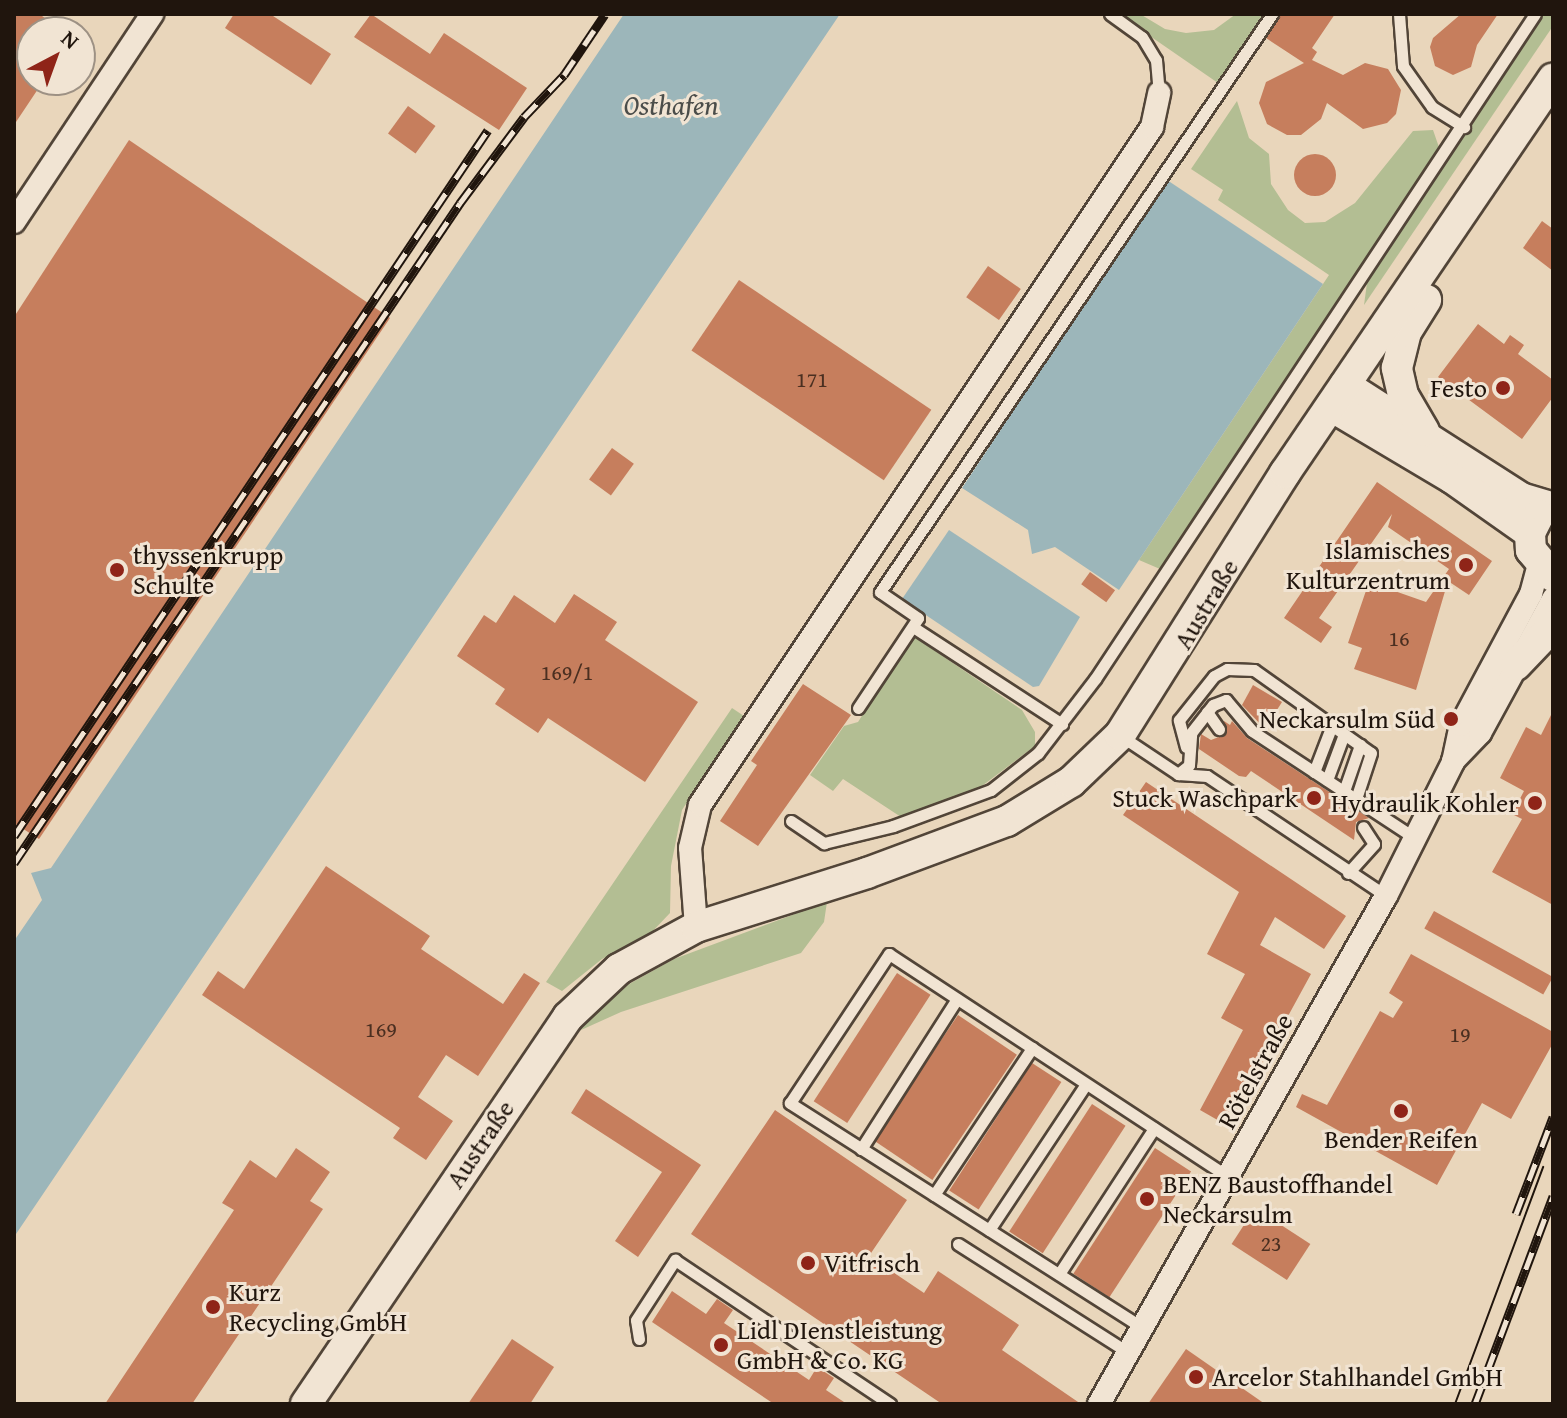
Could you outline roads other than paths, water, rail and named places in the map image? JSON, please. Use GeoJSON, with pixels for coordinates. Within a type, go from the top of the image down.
{"type":"FeatureCollection","features":[{"type":"Feature","properties":{"kind":"main road","name":"Austraße"},"geometry":{"type":"LineString","coordinates":[[306,1404],[568,1017],[619,969],[696,927],[971,838],[1071,782],[1120,735],[1338,395],[1553,79]]}},
{"type":"Feature","properties":{"kind":"main road"},"geometry":{"type":"LineString","coordinates":[[1431,440],[1403,395],[1397,368],[1406,332],[1439,280],[1440,246]]}},
{"type":"Feature","properties":{"kind":"main road"},"geometry":{"type":"LineString","coordinates":[[1338,395],[1431,440],[1521,498],[1551,505],[1530,533]]}},
{"type":"Feature","properties":{"kind":"main road"},"geometry":{"type":"LineString","coordinates":[[1338,395],[1530,533],[1546,570]]}},
{"type":"Feature","properties":{"kind":"main road"},"geometry":{"type":"LineString","coordinates":[[1516,665],[1553,626]]}},
{"type":"Feature","properties":{"kind":"street"},"geometry":{"type":"LineString","coordinates":[[14,222],[152,14]]}},
{"type":"Feature","properties":{"kind":"street"},"geometry":{"type":"LineString","coordinates":[[696,927],[690,848],[700,805],[1152,127],[1159,93]]}},
{"type":"Feature","properties":{"kind":"street","name":"Rötelstraße"},"geometry":{"type":"LineString","coordinates":[[1099,1404],[1386,896],[1453,762],[1461,725],[1546,570]]}},
{"type":"Feature","properties":{"kind":"street","name":"Rötelstraße"},"geometry":{"type":"LineString","coordinates":[[1453,762],[1480,733],[1553,599]]}},
{"type":"Feature","properties":{"kind":"lane"},"geometry":{"type":"LineString","coordinates":[[1110,14],[1142,37],[1156,60],[1159,93]]}},
{"type":"Feature","properties":{"kind":"lane"},"geometry":{"type":"LineString","coordinates":[[858,708],[918,618],[880,592],[1272,14]]}},
{"type":"Feature","properties":{"kind":"lane"},"geometry":{"type":"LineString","coordinates":[[1399,14],[1403,66],[1432,107],[1464,127]]}},
{"type":"Feature","properties":{"kind":"lane"},"geometry":{"type":"LineString","coordinates":[[791,821],[824,843],[969,801],[1016,774],[1062,724],[1464,127],[1535,14]]}},
{"type":"Feature","properties":{"kind":"lane"},"geometry":{"type":"LineString","coordinates":[[913,627],[1062,724]]}},
{"type":"Feature","properties":{"kind":"lane"},"geometry":{"type":"LineString","coordinates":[[1178,774],[1189,765],[1187,748],[1179,730],[1183,713],[1214,676],[1227,669],[1254,670],[1371,753],[1356,799]]}},
{"type":"Feature","properties":{"kind":"lane"},"geometry":{"type":"LineString","coordinates":[[1187,748],[1207,712],[1217,702],[1231,702],[1252,731],[1416,839]]}},
{"type":"Feature","properties":{"kind":"lane"},"geometry":{"type":"LineString","coordinates":[[1207,712],[1219,729]]}},
{"type":"Feature","properties":{"kind":"lane"},"geometry":{"type":"LineString","coordinates":[[1314,772],[1332,725]]}},
{"type":"Feature","properties":{"kind":"lane"},"geometry":{"type":"LineString","coordinates":[[1327,780],[1344,734]]}},
{"type":"Feature","properties":{"kind":"lane"},"geometry":{"type":"LineString","coordinates":[[1120,735],[1178,774],[1210,779],[1386,896]]}},
{"type":"Feature","properties":{"kind":"lane"},"geometry":{"type":"LineString","coordinates":[[1344,791],[1360,745]]}},
{"type":"Feature","properties":{"kind":"lane"},"geometry":{"type":"LineString","coordinates":[[1348,873],[1374,844],[1363,827]]}},
{"type":"Feature","properties":{"kind":"lane"},"geometry":{"type":"LineString","coordinates":[[1143,1328],[790,1103],[889,954],[1228,1177]]}},
{"type":"Feature","properties":{"kind":"lane"},"geometry":{"type":"LineString","coordinates":[[861,1149],[957,999]]}},
{"type":"Feature","properties":{"kind":"lane"},"geometry":{"type":"LineString","coordinates":[[934,1195],[1032,1048]]}},
{"type":"Feature","properties":{"kind":"lane"},"geometry":{"type":"LineString","coordinates":[[989,1230],[1086,1084]]}},
{"type":"Feature","properties":{"kind":"lane"},"geometry":{"type":"LineString","coordinates":[[1059,1274],[1154,1128]]}},
{"type":"Feature","properties":{"kind":"lane"},"geometry":{"type":"LineString","coordinates":[[958,1244],[1129,1353]]}},
{"type":"Feature","properties":{"kind":"lane"},"geometry":{"type":"LineString","coordinates":[[639,1339],[636,1320],[675,1260],[890,1404]]}},
{"type":"Feature","properties":{"kind":"water","name":"Osthafen"},"geometry":{"type":"Polygon","coordinates":[[[624,14],[840,14],[14,1237],[14,941],[42,900],[31,873],[51,868],[624,14]]]}},
{"type":"Feature","properties":{"kind":"water"},"geometry":{"type":"Polygon","coordinates":[[[1167,180],[1323,284],[1119,590],[1055,547],[1032,554],[1028,530],[962,488],[1167,180]]]}},
{"type":"Feature","properties":{"kind":"water"},"geometry":{"type":"Polygon","coordinates":[[[949,530],[1080,617],[1039,686],[1033,687],[902,599],[949,530]]]}},
{"type":"Feature","properties":{"kind":"tram line"},"geometry":{"type":"LineString","coordinates":[[1455,1404],[1543,1167]]}},
{"type":"Feature","properties":{"kind":"railway"},"geometry":{"type":"LineString","coordinates":[[14,863],[460,203],[524,117],[564,75],[605,14]]}},
{"type":"Feature","properties":{"kind":"railway"},"geometry":{"type":"LineString","coordinates":[[14,836],[488,130]]}},
{"type":"Feature","properties":{"kind":"railway"},"geometry":{"type":"LineString","coordinates":[[1516,1214],[1553,1117]]}},
{"type":"Feature","properties":{"kind":"railway"},"geometry":{"type":"LineString","coordinates":[[1475,1404],[1553,1196]]}},
{"type":"Feature","properties":{"kind":"place","name":"Festo"},"geometry":{"type":"Point","coordinates":[1503,388]}},
{"type":"Feature","properties":{"kind":"place","name":"Islamisches Kulturzentrum"},"geometry":{"type":"Point","coordinates":[1466,565]}},
{"type":"Feature","properties":{"kind":"place","name":"thyssenkrupp Schulte"},"geometry":{"type":"Point","coordinates":[117,570]}},
{"type":"Feature","properties":{"kind":"place","name":"Neckarsulm Süd"},"geometry":{"type":"Point","coordinates":[1451,719]}},
{"type":"Feature","properties":{"kind":"place","name":"Stuck Waschpark"},"geometry":{"type":"Point","coordinates":[1314,798]}},
{"type":"Feature","properties":{"kind":"place","name":"Hydraulik Kohler"},"geometry":{"type":"Point","coordinates":[1535,803]}},
{"type":"Feature","properties":{"kind":"place","name":"Bender Reifen"},"geometry":{"type":"Point","coordinates":[1401,1111]}},
{"type":"Feature","properties":{"kind":"place","name":"BENZ Baustoffhandel Neckarsulm"},"geometry":{"type":"Point","coordinates":[1147,1199]}},
{"type":"Feature","properties":{"kind":"place","name":"Vitfrisch"},"geometry":{"type":"Point","coordinates":[808,1263]}},
{"type":"Feature","properties":{"kind":"place","name":"Kurz Recycling GmbH"},"geometry":{"type":"Point","coordinates":[213,1307]}},
{"type":"Feature","properties":{"kind":"place","name":"Lidl DIenstleistung GmbH & Co. KG"},"geometry":{"type":"Point","coordinates":[721,1345]}},
{"type":"Feature","properties":{"kind":"place","name":"Arcelor Stahlhandel GmbH"},"geometry":{"type":"Point","coordinates":[1196,1377]}}]}
